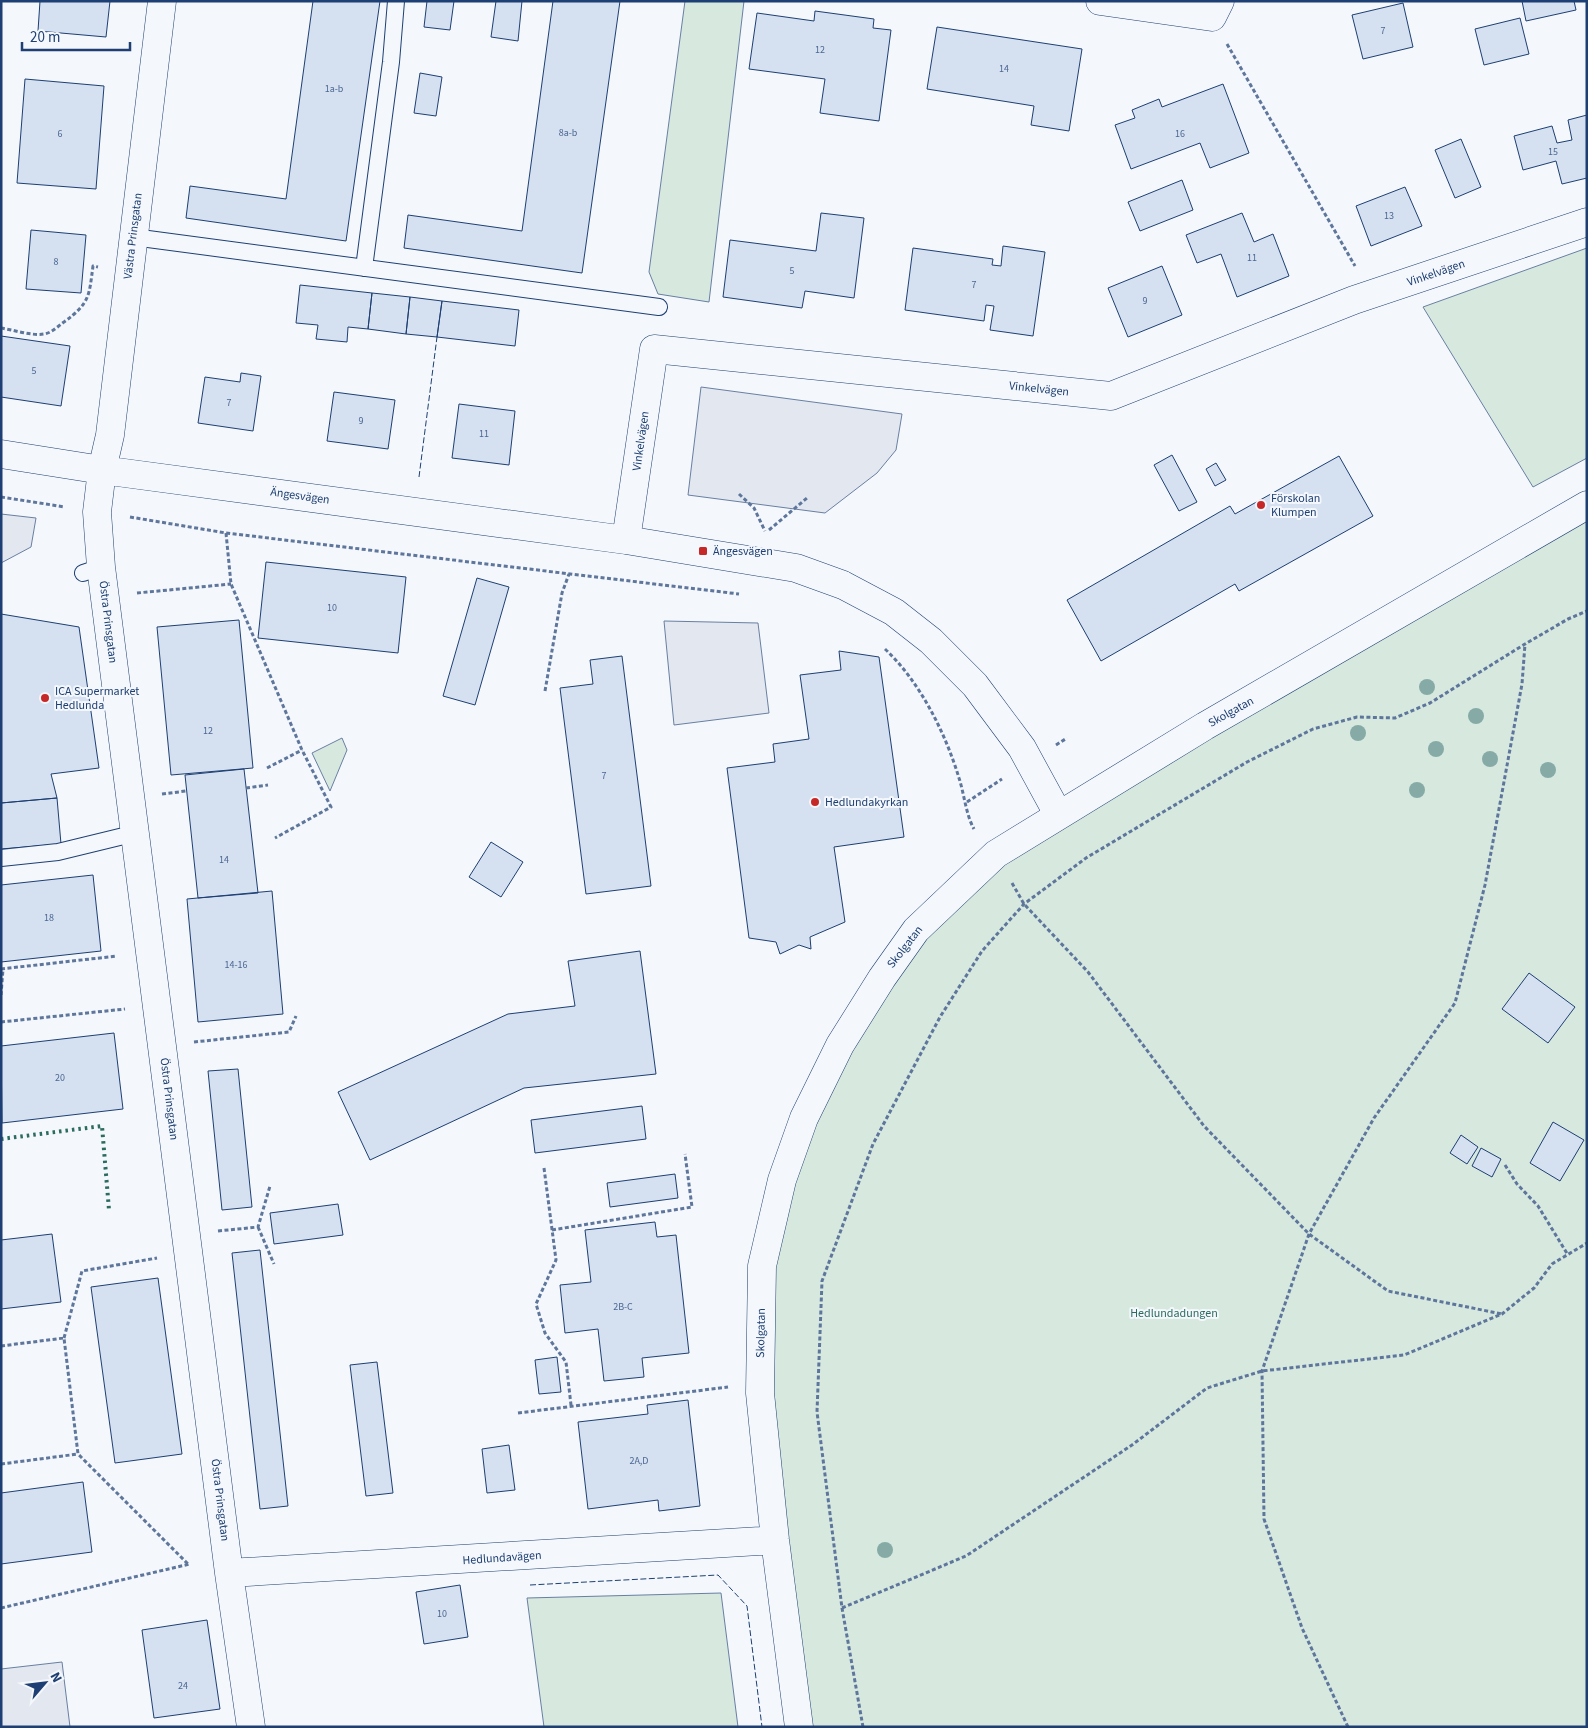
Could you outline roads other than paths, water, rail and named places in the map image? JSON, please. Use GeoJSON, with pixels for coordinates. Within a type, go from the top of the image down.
{"type":"FeatureCollection","features":[{"type":"Feature","properties":{"kind":"street","name":"Västra Prinsgatan"},"geometry":{"type":"LineString","coordinates":[[102,470],[110,434],[162,1]]}},
{"type":"Feature","properties":{"kind":"street"},"geometry":{"type":"LineString","coordinates":[[1100,1],[1216,9]]}},
{"type":"Feature","properties":{"kind":"street","name":"Vinkelvägen"},"geometry":{"type":"LineString","coordinates":[[626,540],[654,349],[1111,396],[1372,294],[1587,222]]}},
{"type":"Feature","properties":{"kind":"street","name":"Ängesvägen"},"geometry":{"type":"LineString","coordinates":[[1,454],[102,470],[626,540],[796,568],[843,585],[894,612],[931,641],[975,685],[1022,748],[1058,814]]}},
{"type":"Feature","properties":{"kind":"street","name":"Östra Prinsgatan"},"geometry":{"type":"LineString","coordinates":[[102,470],[92,570],[136,833],[229,1573],[252,1727]]}},
{"type":"Feature","properties":{"kind":"street","name":"Skolgatan"},"geometry":{"type":"LineString","coordinates":[[799,1727],[775,1540],[760,1392],[762,1266],[782,1180],[804,1118],[836,1053],[882,978],[916,930],[996,854],[1058,814],[1587,505]]}},
{"type":"Feature","properties":{"kind":"street","name":"Hedlundavägen"},"geometry":{"type":"LineString","coordinates":[[229,1573],[775,1540]]}},
{"type":"Feature","properties":{"kind":"lane"},"geometry":{"type":"LineString","coordinates":[[364,268],[391,62],[396,1]]}},
{"type":"Feature","properties":{"kind":"lane"},"geometry":{"type":"LineString","coordinates":[[133,237],[659,307]]}},
{"type":"Feature","properties":{"kind":"lane"},"geometry":{"type":"LineString","coordinates":[[1,858],[58,852],[136,833]]}},
{"type":"Feature","properties":{"kind":"place","name":"Förskolan Klumpen"},"geometry":{"type":"Point","coordinates":[1261,505]}},
{"type":"Feature","properties":{"kind":"place","name":"Ängesvägen"},"geometry":{"type":"Point","coordinates":[703,551]}},
{"type":"Feature","properties":{"kind":"place","name":"ICA Supermarket Hedlunda"},"geometry":{"type":"Point","coordinates":[45,698]}},
{"type":"Feature","properties":{"kind":"place","name":"Hedlundakyrkan"},"geometry":{"type":"Point","coordinates":[815,802]}},
{"type":"Feature","properties":{"kind":"park label","name":"Hedlundadungen"},"geometry":{"type":"Point","coordinates":[1174,1313]}}]}
